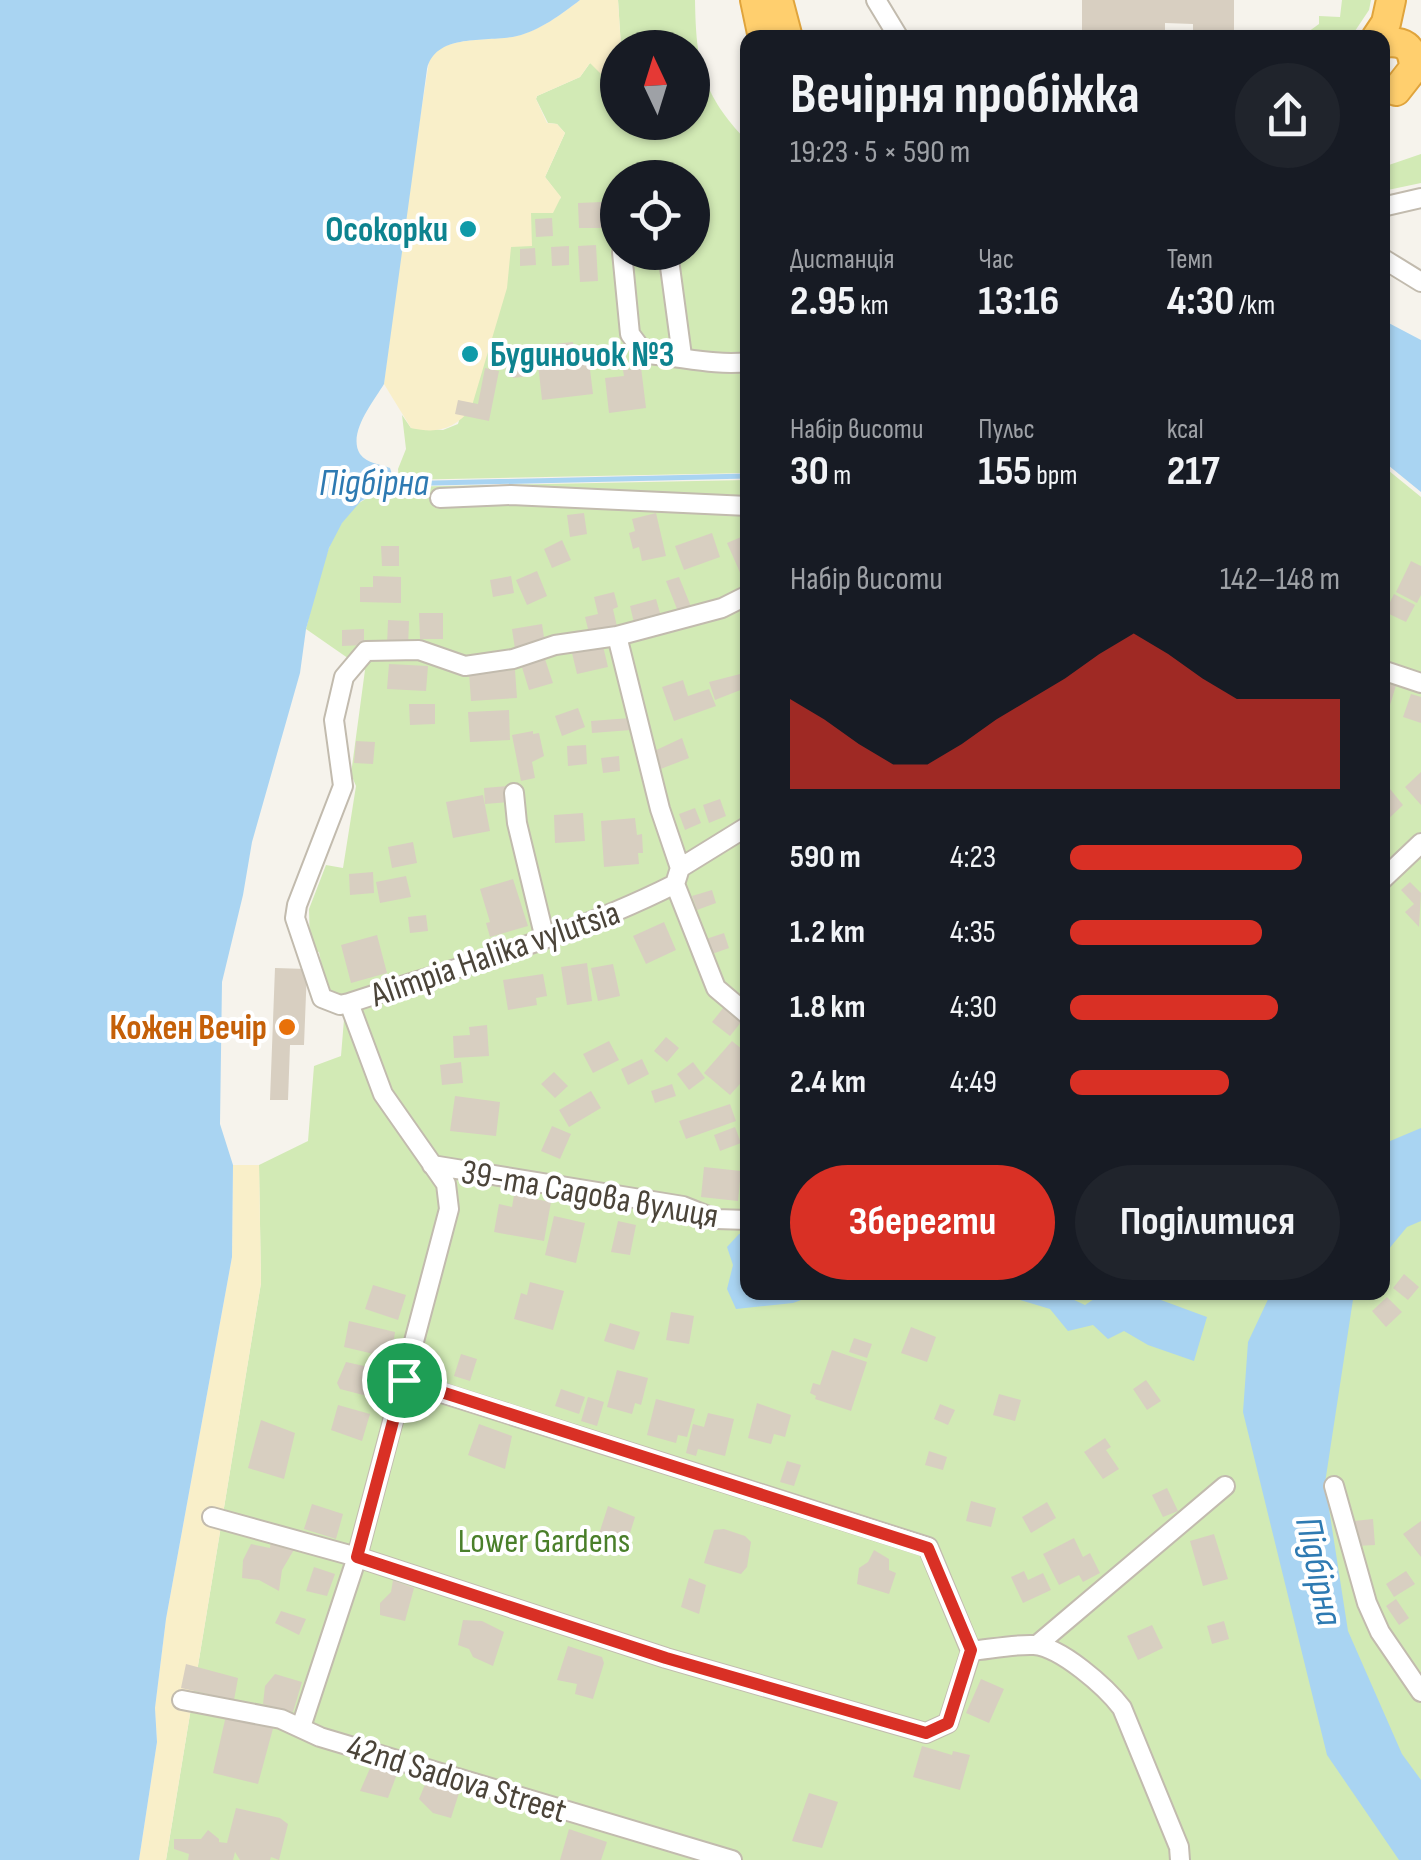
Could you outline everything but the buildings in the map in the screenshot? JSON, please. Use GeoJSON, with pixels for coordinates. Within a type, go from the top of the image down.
{"type":"FeatureCollection","features":[{"type":"Feature","properties":{"kind":"highway"},"geometry":{"type":"LineString","coordinates":[[755,0],[761,30]]}},
{"type":"Feature","properties":{"kind":"highway"},"geometry":{"type":"LineString","coordinates":[[778,0],[786,30]]}},
{"type":"Feature","properties":{"kind":"highway"},"geometry":{"type":"LineString","coordinates":[[1381,30],[1391,0]]}},
{"type":"Feature","properties":{"kind":"highway"},"geometry":{"type":"LineString","coordinates":[[1390,42],[1408,46],[1414,54],[1414,68],[1400,89]]}},
{"type":"Feature","properties":{"kind":"street"},"geometry":{"type":"LineString","coordinates":[[876,0],[894,30]]}},
{"type":"Feature","properties":{"kind":"street"},"geometry":{"type":"LineString","coordinates":[[1390,205],[1421,198]]}},
{"type":"Feature","properties":{"kind":"street"},"geometry":{"type":"LineString","coordinates":[[1390,263],[1421,282]]}},
{"type":"Feature","properties":{"kind":"street"},"geometry":{"type":"LineString","coordinates":[[624,270],[630,334],[645,354],[682,356],[719,365],[740,363]]}},
{"type":"Feature","properties":{"kind":"street"},"geometry":{"type":"LineString","coordinates":[[670,270],[682,356]]}},
{"type":"Feature","properties":{"kind":"street"},"geometry":{"type":"LineString","coordinates":[[440,498],[511,495],[740,506]]}},
{"type":"Feature","properties":{"kind":"street","name":"Alimpia Halika vylutsia"},"geometry":{"type":"LineString","coordinates":[[740,599],[722,608],[617,636],[554,645],[512,659],[465,666],[420,650],[366,652],[344,677],[334,720],[343,786],[294,918],[322,998],[340,1005],[545,940],[628,908],[740,832]]}},
{"type":"Feature","properties":{"kind":"street"},"geometry":{"type":"LineString","coordinates":[[617,636],[678,876],[716,988],[740,1008]]}},
{"type":"Feature","properties":{"kind":"street"},"geometry":{"type":"LineString","coordinates":[[1390,673],[1421,683]]}},
{"type":"Feature","properties":{"kind":"street"},"geometry":{"type":"LineString","coordinates":[[514,793],[545,940]]}},
{"type":"Feature","properties":{"kind":"street"},"geometry":{"type":"LineString","coordinates":[[1390,872],[1421,843]]}},
{"type":"Feature","properties":{"kind":"street"},"geometry":{"type":"LineString","coordinates":[[301,1728],[357,1557],[449,1209],[446,1184],[383,1094],[349,1003]]}},
{"type":"Feature","properties":{"kind":"street","name":"39-та Садова вулиця"},"geometry":{"type":"LineString","coordinates":[[432,1165],[683,1206],[716,1219],[740,1220]]}},
{"type":"Feature","properties":{"kind":"street"},"geometry":{"type":"LineString","coordinates":[[212,1517],[357,1557],[666,1658],[926,1733],[948,1723],[971,1650],[928,1548],[404,1380]]}},
{"type":"Feature","properties":{"kind":"street"},"geometry":{"type":"LineString","coordinates":[[1037,1645],[1225,1486]]}},
{"type":"Feature","properties":{"kind":"street"},"geometry":{"type":"LineString","coordinates":[[1334,1486],[1367,1602],[1380,1632],[1421,1692]]}},
{"type":"Feature","properties":{"kind":"street"},"geometry":{"type":"LineString","coordinates":[[971,1650],[1037,1645],[1064,1657],[1111,1693],[1122,1708],[1179,1847],[1180,1860]]}},
{"type":"Feature","properties":{"kind":"street","name":"42nd Sadova Street"},"geometry":{"type":"LineString","coordinates":[[182,1700],[281,1719],[320,1738],[732,1860]]}},
{"type":"Feature","properties":{"kind":"green space"},"geometry":{"type":"Polygon","coordinates":[[[618,0],[695,0],[696,30],[620,30],[618,0]]]}},
{"type":"Feature","properties":{"kind":"green space"},"geometry":{"type":"Polygon","coordinates":[[[1342,0],[1371,0],[1356,30],[1311,30],[1319,24],[1319,16],[1340,17],[1342,0]]]}},
{"type":"Feature","properties":{"kind":"green space"},"geometry":{"type":"Polygon","coordinates":[[[590,63],[600,66],[600,140],[710,140],[710,91],[740,133],[740,473],[399,480],[398,469],[406,449],[402,415],[411,428],[443,430],[458,424],[511,246],[531,213],[561,198],[545,177],[565,133],[557,124],[548,123],[537,96],[580,77],[590,63]]]}},
{"type":"Feature","properties":{"kind":"green space"},"geometry":{"type":"Polygon","coordinates":[[[1421,154],[1421,183],[1390,190],[1390,165],[1421,154]]]}},
{"type":"Feature","properties":{"kind":"green space","name":"Lower Gardens"},"geometry":{"type":"Polygon","coordinates":[[[1390,472],[1421,497],[1421,1860],[166,1860],[261,1283],[259,1165],[308,1141],[314,1066],[341,1056],[346,995],[328,998],[319,952],[310,950],[309,909],[326,865],[343,868],[356,786],[351,774],[365,670],[306,629],[325,558],[341,523],[367,498],[393,487],[740,480],[740,1300],[1390,1300],[1390,472]]]}},
{"type":"Feature","properties":{"kind":"sand","name":"Осокорки"},"geometry":{"type":"Polygon","coordinates":[[[580,0],[618,0],[620,30],[600,30],[600,73],[590,63],[580,77],[537,96],[547,123],[557,124],[565,133],[545,177],[561,197],[553,213],[531,213],[532,246],[511,247],[507,288],[471,409],[445,428],[411,428],[384,384],[430,56],[460,42],[525,34],[580,0]]]}},
{"type":"Feature","properties":{"kind":"sand"},"geometry":{"type":"Polygon","coordinates":[[[233,1165],[259,1165],[261,1283],[166,1860],[139,1860],[157,1742],[155,1708],[166,1619],[232,1257],[233,1165]]]}},
{"type":"Feature","properties":{"kind":"water"},"geometry":{"type":"Polygon","coordinates":[[[0,0],[580,0],[525,34],[452,44],[432,57],[427,69],[384,384],[363,418],[357,437],[360,454],[370,462],[390,468],[395,484],[361,501],[342,523],[329,548],[306,629],[300,673],[252,842],[222,982],[220,1124],[233,1165],[232,1257],[166,1619],[155,1708],[157,1742],[139,1860],[0,1860],[0,0]]]}},
{"type":"Feature","properties":{"kind":"water"},"geometry":{"type":"Polygon","coordinates":[[[1390,324],[1421,340],[1421,492],[1390,467],[1390,324]]]}},
{"type":"Feature","properties":{"kind":"water"},"geometry":{"type":"Polygon","coordinates":[[[1421,1128],[1421,1221],[1407,1227],[1390,1248],[1390,1141],[1421,1128]]]}},
{"type":"Feature","properties":{"kind":"water"},"geometry":{"type":"Polygon","coordinates":[[[739,1234],[740,1300],[801,1300],[736,1309],[727,1289],[733,1265],[727,1247],[739,1234]]]}},
{"type":"Feature","properties":{"kind":"water"},"geometry":{"type":"Polygon","coordinates":[[[1020,1300],[1074,1300],[1085,1305],[1092,1300],[1161,1300],[1207,1317],[1194,1361],[1148,1345],[1124,1331],[1108,1339],[1093,1325],[1068,1331],[1050,1309],[1020,1300]]]}},
{"type":"Feature","properties":{"kind":"water"},"geometry":{"type":"Polygon","coordinates":[[[1268,1300],[1353,1300],[1325,1483],[1348,1631],[1402,1754],[1421,1780],[1421,1860],[1399,1860],[1327,1755],[1243,1412],[1248,1342],[1268,1300]]]}},
{"type":"Feature","properties":{"kind":"waterway","name":"Підбірна"},"geometry":{"type":"LineString","coordinates":[[391,484],[740,476]]}},
{"type":"Feature","properties":{"kind":"place","name":"Осокорки"},"geometry":{"type":"Point","coordinates":[468,229]}},
{"type":"Feature","properties":{"kind":"place","name":"Будиночок №3"},"geometry":{"type":"Point","coordinates":[470,354]}},
{"type":"Feature","properties":{"kind":"place","name":"Кожен Вечір"},"geometry":{"type":"Point","coordinates":[287,1027]}},
{"type":"Feature","properties":{"kind":"route"},"geometry":{"type":"LineString","coordinates":[[404,1380],[928,1548],[965,1628],[971,1650],[948,1723],[926,1733],[666,1658],[357,1557],[404,1380]]}}]}
